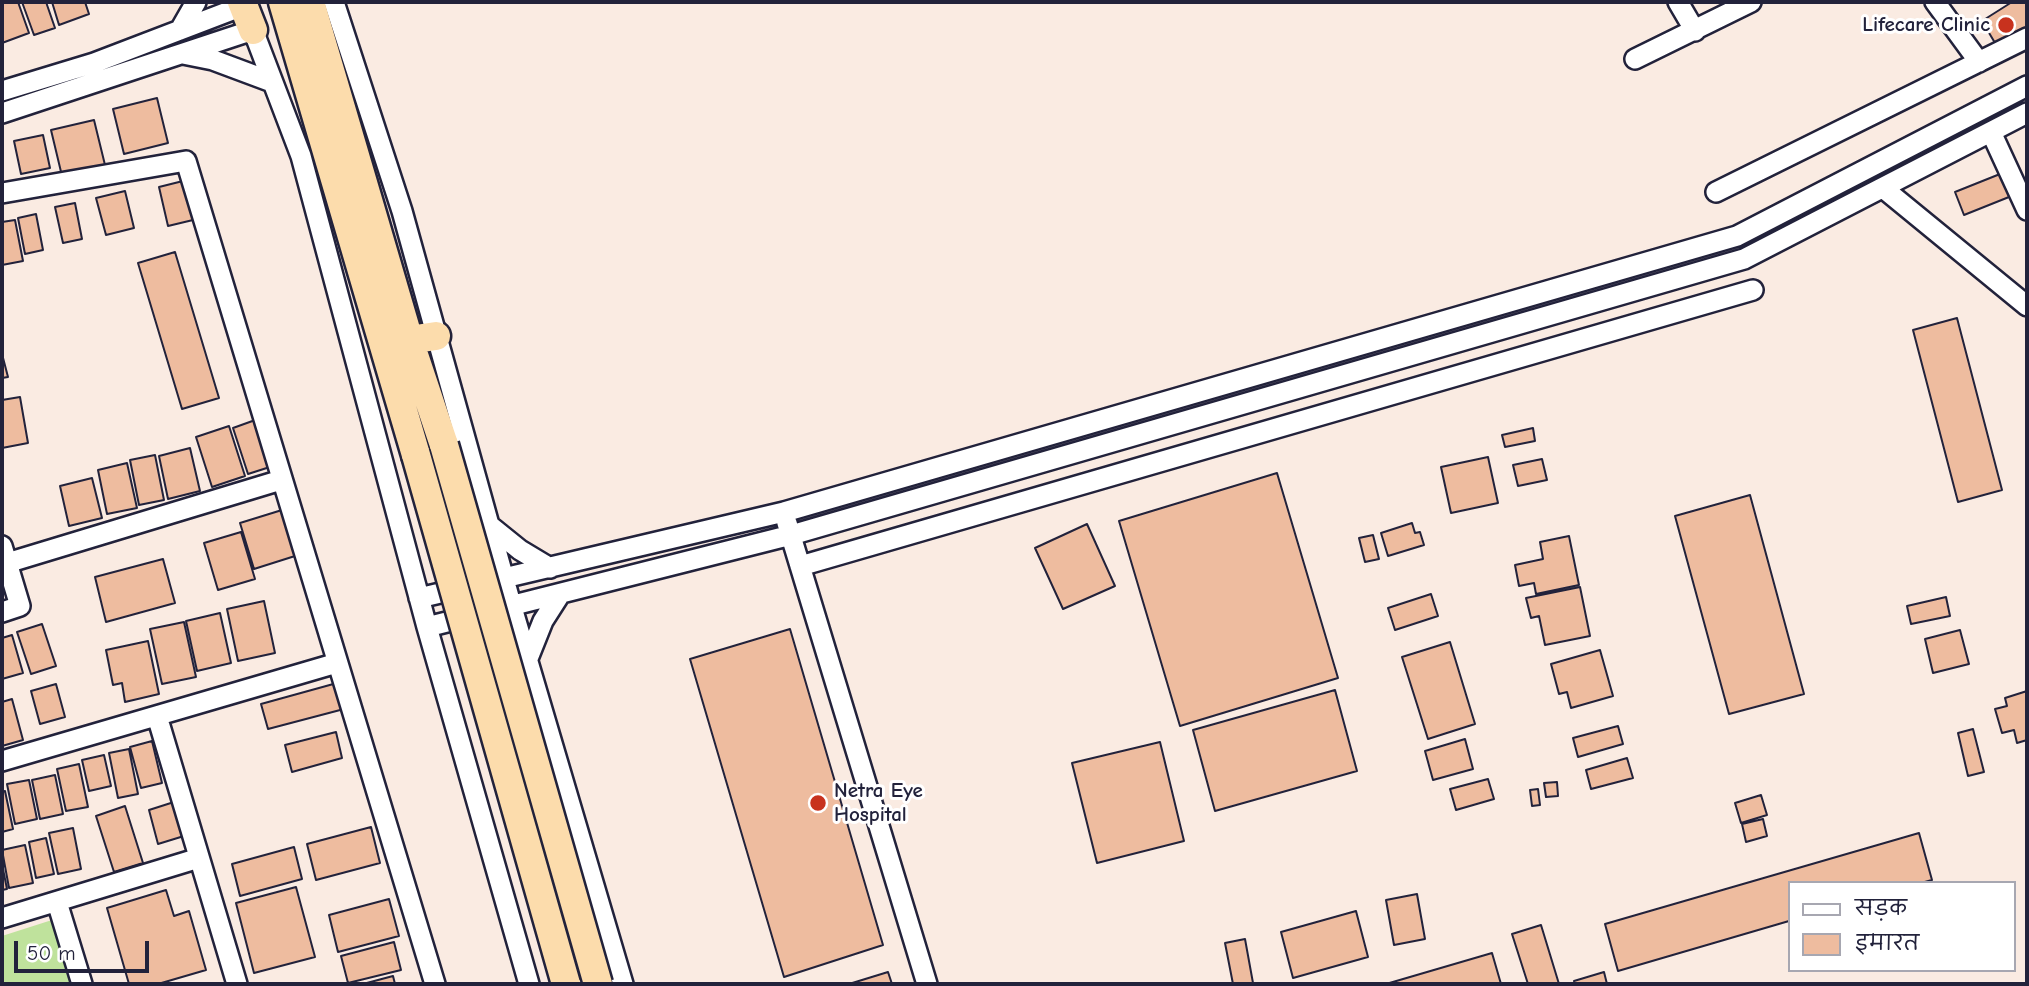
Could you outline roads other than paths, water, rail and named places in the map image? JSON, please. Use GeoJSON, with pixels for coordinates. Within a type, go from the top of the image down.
{"type":"FeatureCollection","features":[{"type":"Feature","properties":{"kind":"highway"},"geometry":{"type":"LineString","coordinates":[[283,2],[416,455],[566,984]]}},
{"type":"Feature","properties":{"kind":"highway"},"geometry":{"type":"LineString","coordinates":[[310,2],[423,338],[444,445],[598,984]]}},
{"type":"Feature","properties":{"kind":"street"},"geometry":{"type":"LineString","coordinates":[[180,30],[197,2]]}},
{"type":"Feature","properties":{"kind":"street"},"geometry":{"type":"LineString","coordinates":[[334,2],[402,211],[423,338],[489,525],[623,984]]}},
{"type":"Feature","properties":{"kind":"street"},"geometry":{"type":"LineString","coordinates":[[1678,2],[1695,32]]}},
{"type":"Feature","properties":{"kind":"street"},"geometry":{"type":"LineString","coordinates":[[1635,59],[1695,32],[1751,2]]}},
{"type":"Feature","properties":{"kind":"street"},"geometry":{"type":"LineString","coordinates":[[1935,2],[1979,62]]}},
{"type":"Feature","properties":{"kind":"street"},"geometry":{"type":"LineString","coordinates":[[2,91],[94,63],[180,30],[246,13]]}},
{"type":"Feature","properties":{"kind":"street"},"geometry":{"type":"LineString","coordinates":[[2,113],[183,54],[246,13]]}},
{"type":"Feature","properties":{"kind":"street"},"geometry":{"type":"LineString","coordinates":[[246,13],[301,156],[426,627],[529,984]]}},
{"type":"Feature","properties":{"kind":"street"},"geometry":{"type":"LineString","coordinates":[[1716,192],[2027,38]]}},
{"type":"Feature","properties":{"kind":"street"},"geometry":{"type":"LineString","coordinates":[[183,54],[213,60],[272,82]]}},
{"type":"Feature","properties":{"kind":"street"},"geometry":{"type":"LineString","coordinates":[[419,598],[784,512],[1737,236],[2027,86]]}},
{"type":"Feature","properties":{"kind":"street"},"geometry":{"type":"LineString","coordinates":[[426,627],[511,604],[559,596],[621,576],[791,534],[1744,260],[2027,113]]}},
{"type":"Feature","properties":{"kind":"street"},"geometry":{"type":"LineString","coordinates":[[1991,132],[2027,211]]}},
{"type":"Feature","properties":{"kind":"street"},"geometry":{"type":"LineString","coordinates":[[2,193],[186,162],[435,984]]}},
{"type":"Feature","properties":{"kind":"street"},"geometry":{"type":"LineString","coordinates":[[1882,188],[2026,308]]}},
{"type":"Feature","properties":{"kind":"street"},"geometry":{"type":"LineString","coordinates":[[800,566],[1753,290]]}},
{"type":"Feature","properties":{"kind":"street"},"geometry":{"type":"LineString","coordinates":[[2,612],[20,606],[4,554],[281,480]]}},
{"type":"Feature","properties":{"kind":"street"},"geometry":{"type":"LineString","coordinates":[[784,512],[928,984]]}},
{"type":"Feature","properties":{"kind":"street"},"geometry":{"type":"LineString","coordinates":[[489,525],[520,550],[550,568]]}},
{"type":"Feature","properties":{"kind":"street"},"geometry":{"type":"LineString","coordinates":[[527,660],[543,621],[559,596]]}},
{"type":"Feature","properties":{"kind":"street"},"geometry":{"type":"LineString","coordinates":[[2,761],[337,663]]}},
{"type":"Feature","properties":{"kind":"street"},"geometry":{"type":"LineString","coordinates":[[157,716],[237,984]]}},
{"type":"Feature","properties":{"kind":"street"},"geometry":{"type":"LineString","coordinates":[[2,918],[199,858]]}},
{"type":"Feature","properties":{"kind":"street"},"geometry":{"type":"LineString","coordinates":[[57,902],[82,984]]}},
{"type":"Feature","properties":{"kind":"place","name":"Lifecare Clinic"},"geometry":{"type":"Point","coordinates":[2006,25]}},
{"type":"Feature","properties":{"kind":"place","name":"Netra Eye Hospital"},"geometry":{"type":"Point","coordinates":[818,803]}}]}
